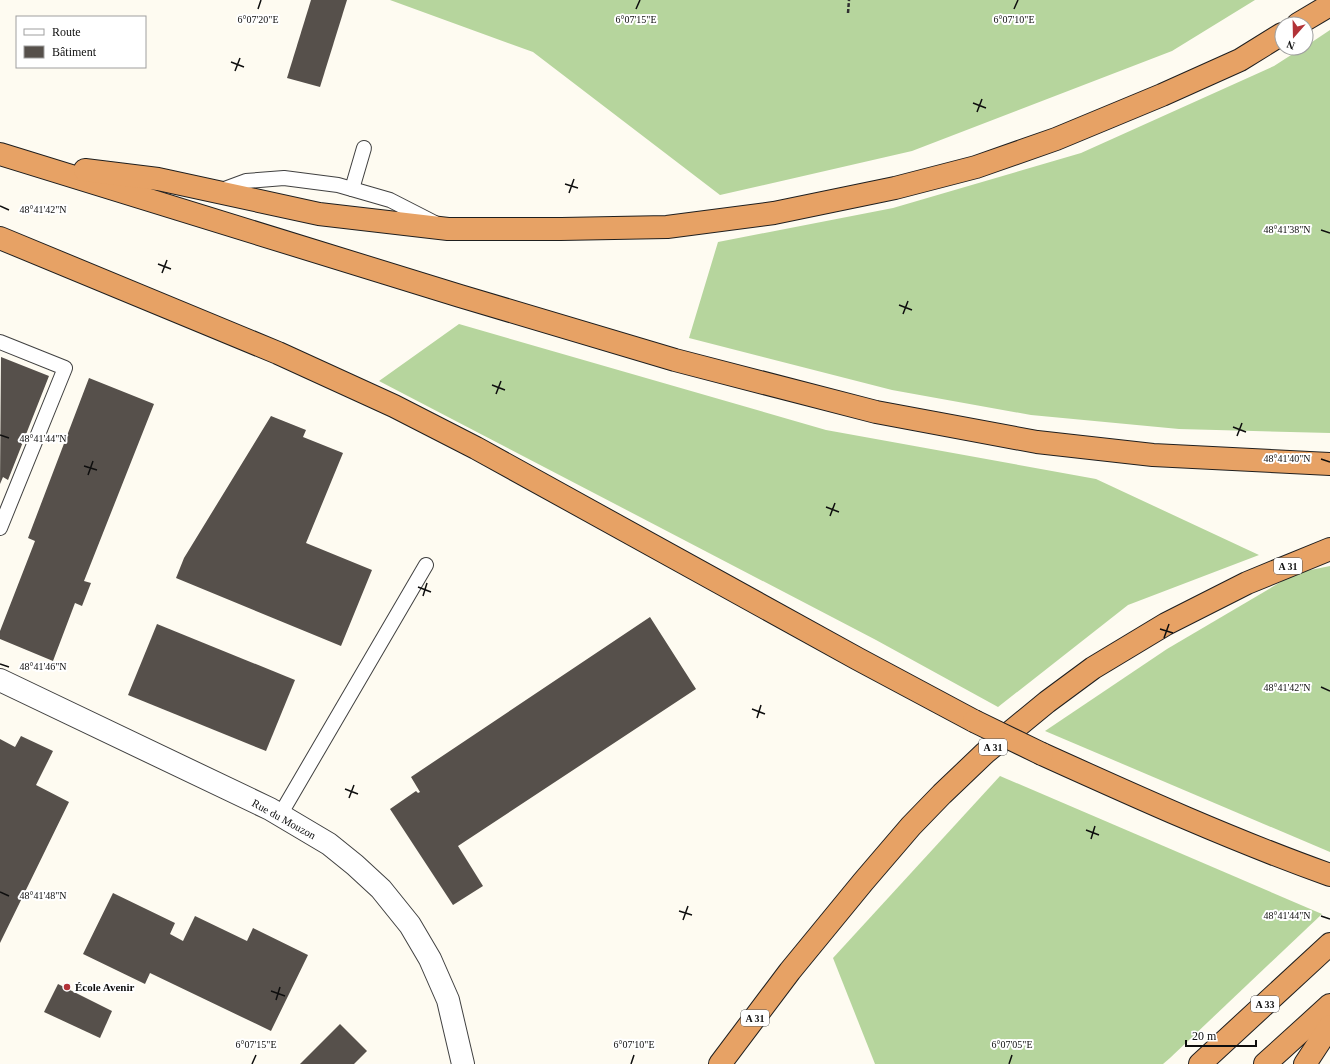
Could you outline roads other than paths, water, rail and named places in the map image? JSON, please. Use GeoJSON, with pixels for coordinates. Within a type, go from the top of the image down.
{"type":"FeatureCollection","features":[{"type":"Feature","properties":{"kind":"highway"},"geometry":{"type":"LineString","coordinates":[[1311,16],[1330,5]]}},
{"type":"Feature","properties":{"kind":"highway"},"geometry":{"type":"LineString","coordinates":[[33,165],[158,178],[319,214],[448,229],[561,230],[668,227],[774,213],[895,188],[976,166],[1056,139],[1162,95],[1233,63],[1274,39]]}},
{"type":"Feature","properties":{"kind":"highway"},"geometry":{"type":"LineString","coordinates":[[0,154],[460,296],[675,360],[876,412],[1044,443],[1153,455],[1330,464]]}},
{"type":"Feature","properties":{"kind":"highway"},"geometry":{"type":"LineString","coordinates":[[0,238],[278,353],[394,406],[476,448],[851,656],[974,721],[1042,754],[1172,812],[1279,857],[1330,875]]}},
{"type":"Feature","properties":{"kind":"highway","name":"A 31"},"geometry":{"type":"LineString","coordinates":[[720,1064],[790,971],[863,882],[911,826],[942,794],[986,753],[1047,702],[1093,668],[1166,624],[1247,583],[1330,549]]}},
{"type":"Feature","properties":{"kind":"highway","name":"A 33"},"geometry":{"type":"LineString","coordinates":[[1200,1064],[1330,944]]}},
{"type":"Feature","properties":{"kind":"highway"},"geometry":{"type":"LineString","coordinates":[[1266,1064],[1330,1005]]}},
{"type":"Feature","properties":{"kind":"highway"},"geometry":{"type":"LineString","coordinates":[[1305,1064],[1330,1026]]}},
{"type":"Feature","properties":{"kind":"street","name":"Rue du Mouzon"},"geometry":{"type":"LineString","coordinates":[[0,680],[280,815],[329,844],[355,865],[381,889],[410,925],[430,959],[448,1000],[463,1064]]}},
{"type":"Feature","properties":{"kind":"lane"},"geometry":{"type":"LineString","coordinates":[[352,189],[364,148]]}},
{"type":"Feature","properties":{"kind":"lane"},"geometry":{"type":"LineString","coordinates":[[218,192],[246,181],[284,178],[338,185],[390,200],[448,229]]}},
{"type":"Feature","properties":{"kind":"lane"},"geometry":{"type":"LineString","coordinates":[[0,342],[65,368],[0,528]]}},
{"type":"Feature","properties":{"kind":"lane"},"geometry":{"type":"LineString","coordinates":[[280,815],[426,565]]}},
{"type":"Feature","properties":{"kind":"place","name":"École Avenir"},"geometry":{"type":"Point","coordinates":[67,987]}}]}
